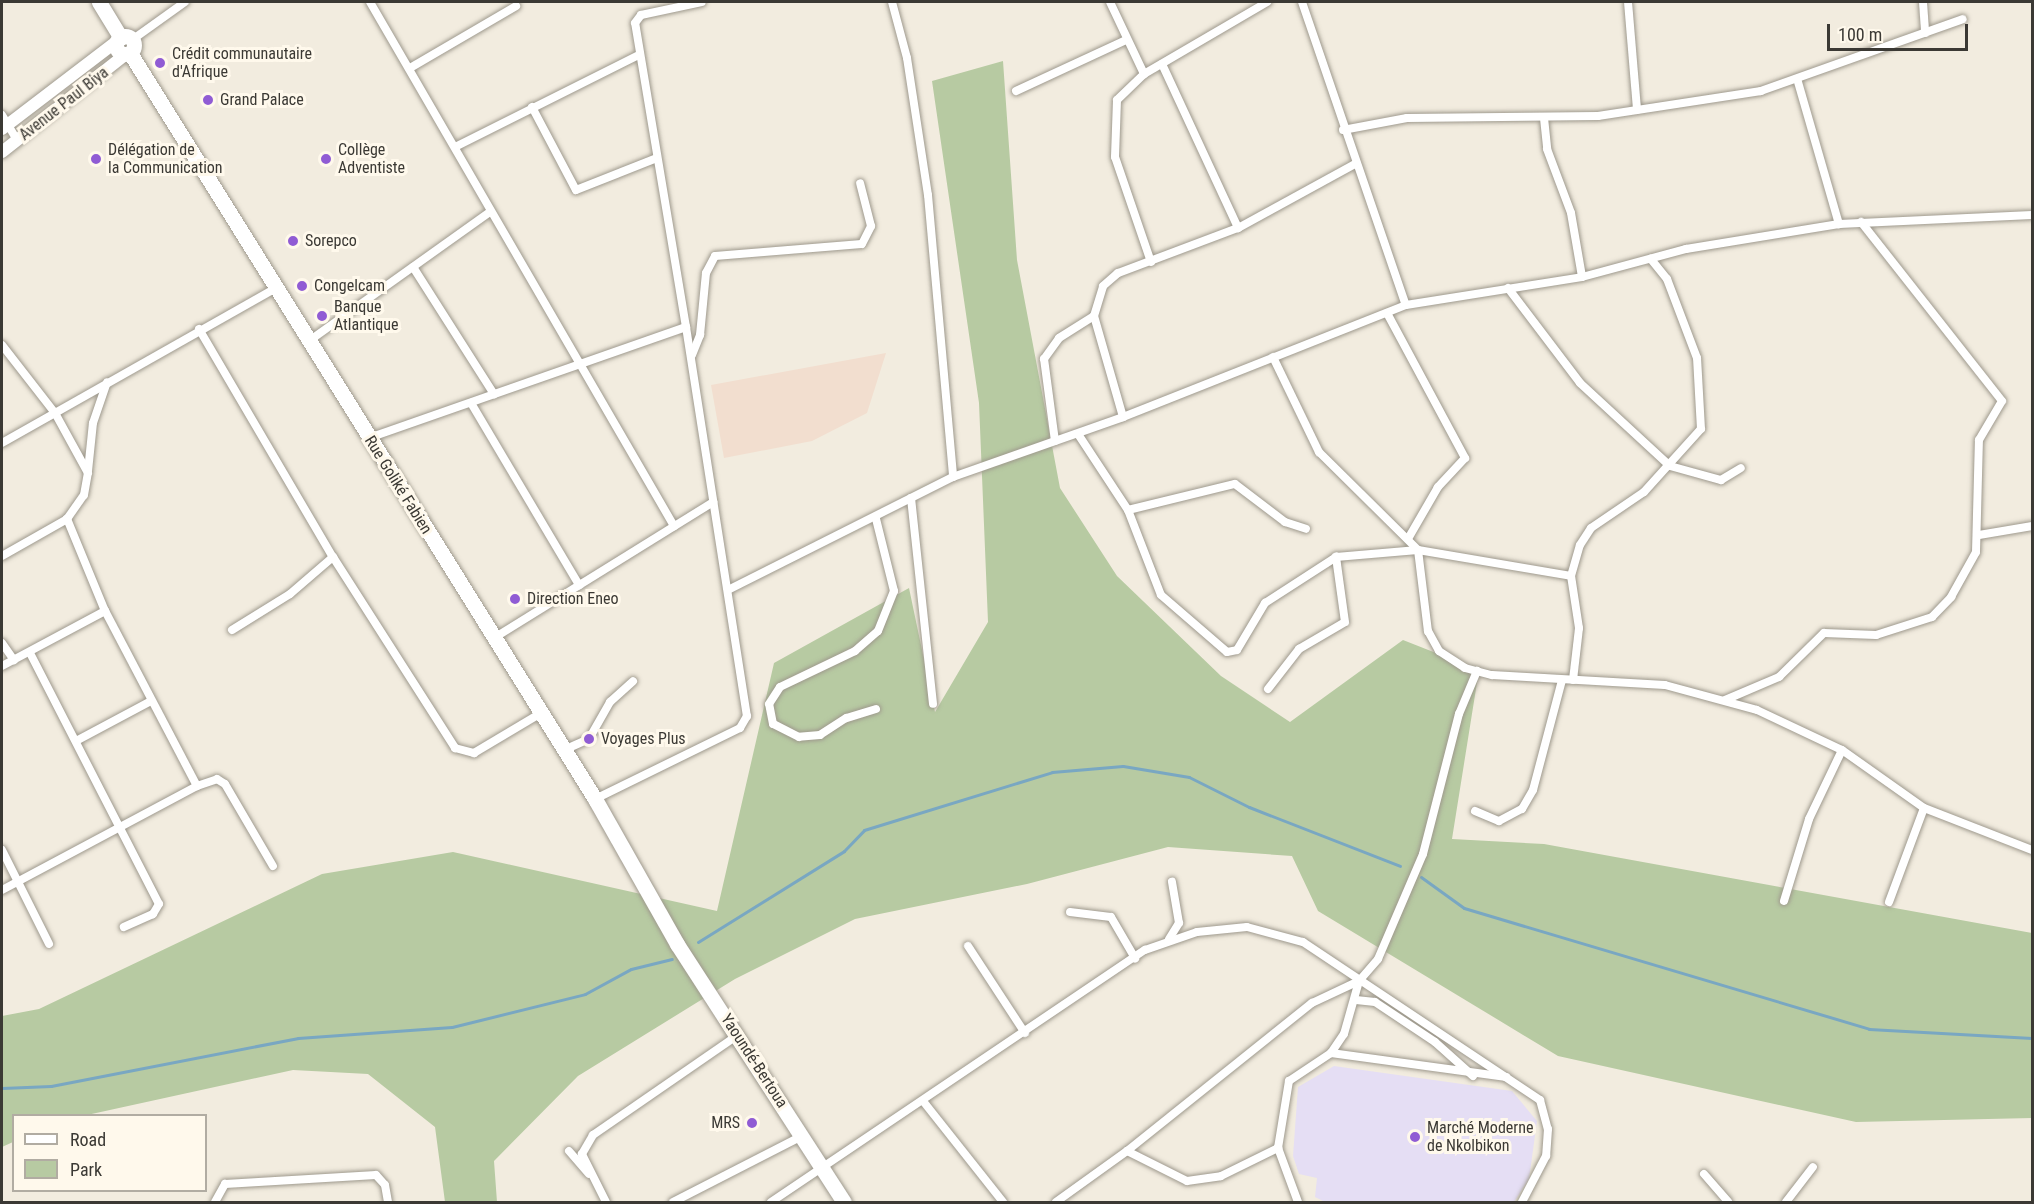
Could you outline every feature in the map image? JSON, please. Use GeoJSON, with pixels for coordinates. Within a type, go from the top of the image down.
{"type":"FeatureCollection","features":[{"type":"Feature","properties":{"kind":"highway","name":"Rue Goliké Fabien"},"geometry":{"type":"LineString","coordinates":[[99,2],[595,798],[665,919]]}},
{"type":"Feature","properties":{"kind":"highway","name":"Yaoundé-Bertoua"},"geometry":{"type":"LineString","coordinates":[[665,919],[844,1203]]}},
{"type":"Feature","properties":{"kind":"street"},"geometry":{"type":"LineString","coordinates":[[18,140],[3,123],[125,45],[185,2]]}},
{"type":"Feature","properties":{"kind":"street"},"geometry":{"type":"LineString","coordinates":[[370,2],[410,68],[490,212],[582,363],[675,526]]}},
{"type":"Feature","properties":{"kind":"street"},"geometry":{"type":"LineString","coordinates":[[595,798],[745,723],[730,589],[713,502],[692,355],[635,23],[641,15],[702,2]]}},
{"type":"Feature","properties":{"kind":"street"},"geometry":{"type":"LineString","coordinates":[[892,2],[924,164],[953,477]]}},
{"type":"Feature","properties":{"kind":"street"},"geometry":{"type":"LineString","coordinates":[[1110,2],[1144,74]]}},
{"type":"Feature","properties":{"kind":"street"},"geometry":{"type":"LineString","coordinates":[[1151,262],[1112,134],[1117,100],[1144,74],[1268,2]]}},
{"type":"Feature","properties":{"kind":"street"},"geometry":{"type":"LineString","coordinates":[[1302,2],[1343,130],[1406,305]]}},
{"type":"Feature","properties":{"kind":"street"},"geometry":{"type":"LineString","coordinates":[[1628,2],[1637,110]]}},
{"type":"Feature","properties":{"kind":"street"},"geometry":{"type":"LineString","coordinates":[[1923,2],[1925,33]]}},
{"type":"Feature","properties":{"kind":"street"},"geometry":{"type":"LineString","coordinates":[[410,68],[516,6]]}},
{"type":"Feature","properties":{"kind":"street"},"geometry":{"type":"LineString","coordinates":[[1343,130],[1407,118],[1544,118],[1637,110],[1798,82],[1963,20]]}},
{"type":"Feature","properties":{"kind":"street"},"geometry":{"type":"LineString","coordinates":[[1016,91],[1126,40]]}},
{"type":"Feature","properties":{"kind":"street","name":"Avenue Paul Biya"},"geometry":{"type":"LineString","coordinates":[[2,153],[125,45]]}},
{"type":"Feature","properties":{"kind":"street"},"geometry":{"type":"LineString","coordinates":[[455,147],[639,55]]}},
{"type":"Feature","properties":{"kind":"street"},"geometry":{"type":"LineString","coordinates":[[1162,64],[1238,228]]}},
{"type":"Feature","properties":{"kind":"street"},"geometry":{"type":"LineString","coordinates":[[1798,82],[1839,224]]}},
{"type":"Feature","properties":{"kind":"street"},"geometry":{"type":"LineString","coordinates":[[532,107],[576,190],[657,158]]}},
{"type":"Feature","properties":{"kind":"street"},"geometry":{"type":"LineString","coordinates":[[1544,118],[1547,149],[1571,213],[1582,277]]}},
{"type":"Feature","properties":{"kind":"street"},"geometry":{"type":"LineString","coordinates":[[1123,417],[1094,316],[1103,286],[1118,273],[1238,228],[1355,164]]}},
{"type":"Feature","properties":{"kind":"street"},"geometry":{"type":"LineString","coordinates":[[692,355],[706,273],[715,256],[862,244],[871,226],[860,183]]}},
{"type":"Feature","properties":{"kind":"street"},"geometry":{"type":"LineString","coordinates":[[309,341],[490,212]]}},
{"type":"Feature","properties":{"kind":"street"},"geometry":{"type":"LineString","coordinates":[[730,589],[876,519],[953,477],[1123,417],[1406,305],[1582,277],[1651,260],[1839,224],[2032,215]]}},
{"type":"Feature","properties":{"kind":"street"},"geometry":{"type":"LineString","coordinates":[[1725,700],[1779,677],[1824,633],[1876,636],[1932,617],[1963,576],[1979,535],[1979,440],[2002,401],[1861,222]]}},
{"type":"Feature","properties":{"kind":"street"},"geometry":{"type":"LineString","coordinates":[[1573,680],[1579,628],[1571,576],[1591,528],[1644,492],[1670,466],[1701,429],[1696,358],[1667,279],[1651,260]]}},
{"type":"Feature","properties":{"kind":"street"},"geometry":{"type":"LineString","coordinates":[[413,267],[494,394]]}},
{"type":"Feature","properties":{"kind":"street"},"geometry":{"type":"LineString","coordinates":[[2,443],[199,329],[276,288]]}},
{"type":"Feature","properties":{"kind":"street"},"geometry":{"type":"LineString","coordinates":[[1508,288],[1580,383],[1670,466],[1721,480],[1741,468]]}},
{"type":"Feature","properties":{"kind":"street"},"geometry":{"type":"LineString","coordinates":[[1386,314],[1466,458],[1438,487],[1409,537]]}},
{"type":"Feature","properties":{"kind":"street"},"geometry":{"type":"LineString","coordinates":[[1055,441],[1044,359],[1059,338],[1094,316]]}},
{"type":"Feature","properties":{"kind":"street"},"geometry":{"type":"LineString","coordinates":[[369,438],[686,327]]}},
{"type":"Feature","properties":{"kind":"street"},"geometry":{"type":"LineString","coordinates":[[199,329],[333,557],[455,748],[474,753],[541,713]]}},
{"type":"Feature","properties":{"kind":"street"},"geometry":{"type":"LineString","coordinates":[[2,345],[55,412],[88,473]]}},
{"type":"Feature","properties":{"kind":"street"},"geometry":{"type":"LineString","coordinates":[[1273,357],[1319,452],[1409,537],[1418,550],[1430,639],[1439,651],[1477,671],[1562,680],[1665,685],[1725,700],[1842,750],[1924,807],[2032,850]]}},
{"type":"Feature","properties":{"kind":"street"},"geometry":{"type":"LineString","coordinates":[[2,556],[67,519],[80,505],[88,473],[93,423],[107,382]]}},
{"type":"Feature","properties":{"kind":"street"},"geometry":{"type":"LineString","coordinates":[[471,403],[579,585]]}},
{"type":"Feature","properties":{"kind":"street"},"geometry":{"type":"LineString","coordinates":[[1078,434],[1128,510],[1161,595],[1232,653],[1265,603],[1336,557],[1418,550],[1571,576]]}},
{"type":"Feature","properties":{"kind":"street"},"geometry":{"type":"LineString","coordinates":[[1128,510],[1235,484],[1286,522],[1306,530]]}},
{"type":"Feature","properties":{"kind":"street"},"geometry":{"type":"LineString","coordinates":[[911,498],[933,704]]}},
{"type":"Feature","properties":{"kind":"street"},"geometry":{"type":"LineString","coordinates":[[494,638],[713,502]]}},
{"type":"Feature","properties":{"kind":"street"},"geometry":{"type":"LineString","coordinates":[[67,519],[105,611],[197,786]]}},
{"type":"Feature","properties":{"kind":"street"},"geometry":{"type":"LineString","coordinates":[[876,519],[894,591],[878,630],[855,651],[780,687],[769,704],[773,724],[799,737],[820,735],[846,718],[876,709]]}},
{"type":"Feature","properties":{"kind":"street"},"geometry":{"type":"LineString","coordinates":[[1979,535],[2032,526]]}},
{"type":"Feature","properties":{"kind":"street"},"geometry":{"type":"LineString","coordinates":[[232,630],[290,594],[333,557]]}},
{"type":"Feature","properties":{"kind":"street"},"geometry":{"type":"LineString","coordinates":[[1268,689],[1299,649],[1344,622],[1336,557]]}},
{"type":"Feature","properties":{"kind":"street"},"geometry":{"type":"LineString","coordinates":[[2,666],[105,611]]}},
{"type":"Feature","properties":{"kind":"street"},"geometry":{"type":"LineString","coordinates":[[2,643],[14,660]]}},
{"type":"Feature","properties":{"kind":"street"},"geometry":{"type":"LineString","coordinates":[[30,653],[159,904],[153,914],[124,927]]}},
{"type":"Feature","properties":{"kind":"street"},"geometry":{"type":"LineString","coordinates":[[1056,1203],[1127,1151],[1312,1003],[1359,981],[1378,959],[1424,854],[1459,714],[1477,671]]}},
{"type":"Feature","properties":{"kind":"street"},"geometry":{"type":"LineString","coordinates":[[1474,811],[1499,821],[1522,809],[1562,680]]}},
{"type":"Feature","properties":{"kind":"street"},"geometry":{"type":"LineString","coordinates":[[564,750],[589,739],[610,702],[633,681]]}},
{"type":"Feature","properties":{"kind":"street"},"geometry":{"type":"LineString","coordinates":[[76,741],[151,701]]}},
{"type":"Feature","properties":{"kind":"street"},"geometry":{"type":"LineString","coordinates":[[1784,901],[1809,819],[1842,750]]}},
{"type":"Feature","properties":{"kind":"street"},"geometry":{"type":"LineString","coordinates":[[2,890],[197,786],[217,779],[225,784],[273,866]]}},
{"type":"Feature","properties":{"kind":"street"},"geometry":{"type":"LineString","coordinates":[[1889,902],[1924,807]]}},
{"type":"Feature","properties":{"kind":"street"},"geometry":{"type":"LineString","coordinates":[[2,850],[49,944]]}},
{"type":"Feature","properties":{"kind":"street"},"geometry":{"type":"LineString","coordinates":[[1169,939],[1179,923],[1172,882]]}},
{"type":"Feature","properties":{"kind":"street"},"geometry":{"type":"LineString","coordinates":[[1071,912],[1111,917],[1135,958]]}},
{"type":"Feature","properties":{"kind":"street"},"geometry":{"type":"LineString","coordinates":[[771,1203],[1135,958],[1169,939],[1264,928],[1303,942],[1539,1100],[1548,1129],[1546,1156],[1522,1203]]}},
{"type":"Feature","properties":{"kind":"street"},"geometry":{"type":"LineString","coordinates":[[969,946],[1025,1033]]}},
{"type":"Feature","properties":{"kind":"street"},"geometry":{"type":"LineString","coordinates":[[1298,1203],[1278,1149],[1289,1081],[1331,1053],[1356,1000],[1359,981]]}},
{"type":"Feature","properties":{"kind":"street"},"geometry":{"type":"LineString","coordinates":[[1356,1000],[1375,1002],[1435,1042],[1473,1076]]}},
{"type":"Feature","properties":{"kind":"street"},"geometry":{"type":"LineString","coordinates":[[589,1174],[582,1154],[593,1135],[738,1035]]}},
{"type":"Feature","properties":{"kind":"street"},"geometry":{"type":"LineString","coordinates":[[1331,1053],[1473,1076],[1507,1077]]}},
{"type":"Feature","properties":{"kind":"street"},"geometry":{"type":"LineString","coordinates":[[923,1101],[1003,1203]]}},
{"type":"Feature","properties":{"kind":"street"},"geometry":{"type":"LineString","coordinates":[[673,1203],[802,1136]]}},
{"type":"Feature","properties":{"kind":"street"},"geometry":{"type":"LineString","coordinates":[[1127,1151],[1187,1181],[1221,1176],[1278,1149]]}},
{"type":"Feature","properties":{"kind":"street"},"geometry":{"type":"LineString","coordinates":[[569,1151],[589,1174],[606,1203]]}},
{"type":"Feature","properties":{"kind":"street"},"geometry":{"type":"LineString","coordinates":[[1786,1203],[1813,1167]]}},
{"type":"Feature","properties":{"kind":"street"},"geometry":{"type":"LineString","coordinates":[[1704,1174],[1728,1203]]}},
{"type":"Feature","properties":{"kind":"street"},"geometry":{"type":"LineString","coordinates":[[215,1203],[225,1184],[376,1175],[385,1185],[388,1203]]}},
{"type":"Feature","properties":{"kind":"shaded area"},"geometry":{"type":"Polygon","coordinates":[[[886,353],[867,413],[812,441],[724,458],[711,385],[886,353]]]}},
{"type":"Feature","properties":{"kind":"shaded area","name":"Marché Moderne de Nkolbikon"},"geometry":{"type":"Polygon","coordinates":[[[1334,1066],[1512,1091],[1537,1121],[1529,1179],[1514,1202],[1325,1202],[1315,1197],[1317,1178],[1299,1174],[1293,1156],[1298,1087],[1334,1066]]]}},
{"type":"Feature","properties":{"kind":"green space"},"geometry":{"type":"Polygon","coordinates":[[[1003,61],[1017,260],[1060,488],[1117,576],[1221,676],[1290,722],[1403,640],[1479,670],[1452,839],[1544,844],[2032,933],[2032,1118],[1856,1122],[1558,1056],[1318,911],[1292,856],[1168,847],[1027,884],[855,919],[735,979],[578,1076],[494,1161],[497,1202],[445,1202],[435,1127],[368,1074],[293,1070],[92,1114],[12,1114],[12,1142],[2,1147],[2,1016],[39,1009],[322,874],[453,852],[717,911],[774,663],[909,588],[935,712],[988,622],[979,403],[932,81],[1003,61]]]}},
{"type":"Feature","properties":{"kind":"waterway"},"geometry":{"type":"LineString","coordinates":[[698,942],[844,851],[864,830],[1052,772],[1123,766],[1189,777],[1249,807],[1400,866]]}},
{"type":"Feature","properties":{"kind":"waterway"},"geometry":{"type":"LineString","coordinates":[[1421,877],[1464,908],[1869,1029],[2032,1038]]}},
{"type":"Feature","properties":{"kind":"waterway"},"geometry":{"type":"LineString","coordinates":[[2,1088],[51,1086],[298,1038],[452,1027],[585,994],[631,969],[672,959]]}},
{"type":"Feature","properties":{"kind":"place","name":"Crédit communautaire d'Afrique"},"geometry":{"type":"Point","coordinates":[160,63]}},
{"type":"Feature","properties":{"kind":"place","name":"Grand Palace"},"geometry":{"type":"Point","coordinates":[208,100]}},
{"type":"Feature","properties":{"kind":"place","name":"Délégation de la Communication"},"geometry":{"type":"Point","coordinates":[96,159]}},
{"type":"Feature","properties":{"kind":"place","name":"Collège Adventiste"},"geometry":{"type":"Point","coordinates":[326,159]}},
{"type":"Feature","properties":{"kind":"place","name":"Sorepco"},"geometry":{"type":"Point","coordinates":[293,241]}},
{"type":"Feature","properties":{"kind":"place","name":"Congelcam"},"geometry":{"type":"Point","coordinates":[302,286]}},
{"type":"Feature","properties":{"kind":"place","name":"Banque Atlantique"},"geometry":{"type":"Point","coordinates":[322,316]}},
{"type":"Feature","properties":{"kind":"place","name":"Direction Eneo"},"geometry":{"type":"Point","coordinates":[515,599]}},
{"type":"Feature","properties":{"kind":"place","name":"Voyages Plus"},"geometry":{"type":"Point","coordinates":[589,739]}},
{"type":"Feature","properties":{"kind":"place","name":"MRS"},"geometry":{"type":"Point","coordinates":[752,1123]}},
{"type":"Feature","properties":{"kind":"place","name":"Marché Moderne de Nkolbikon"},"geometry":{"type":"Point","coordinates":[1415,1137]}}]}
